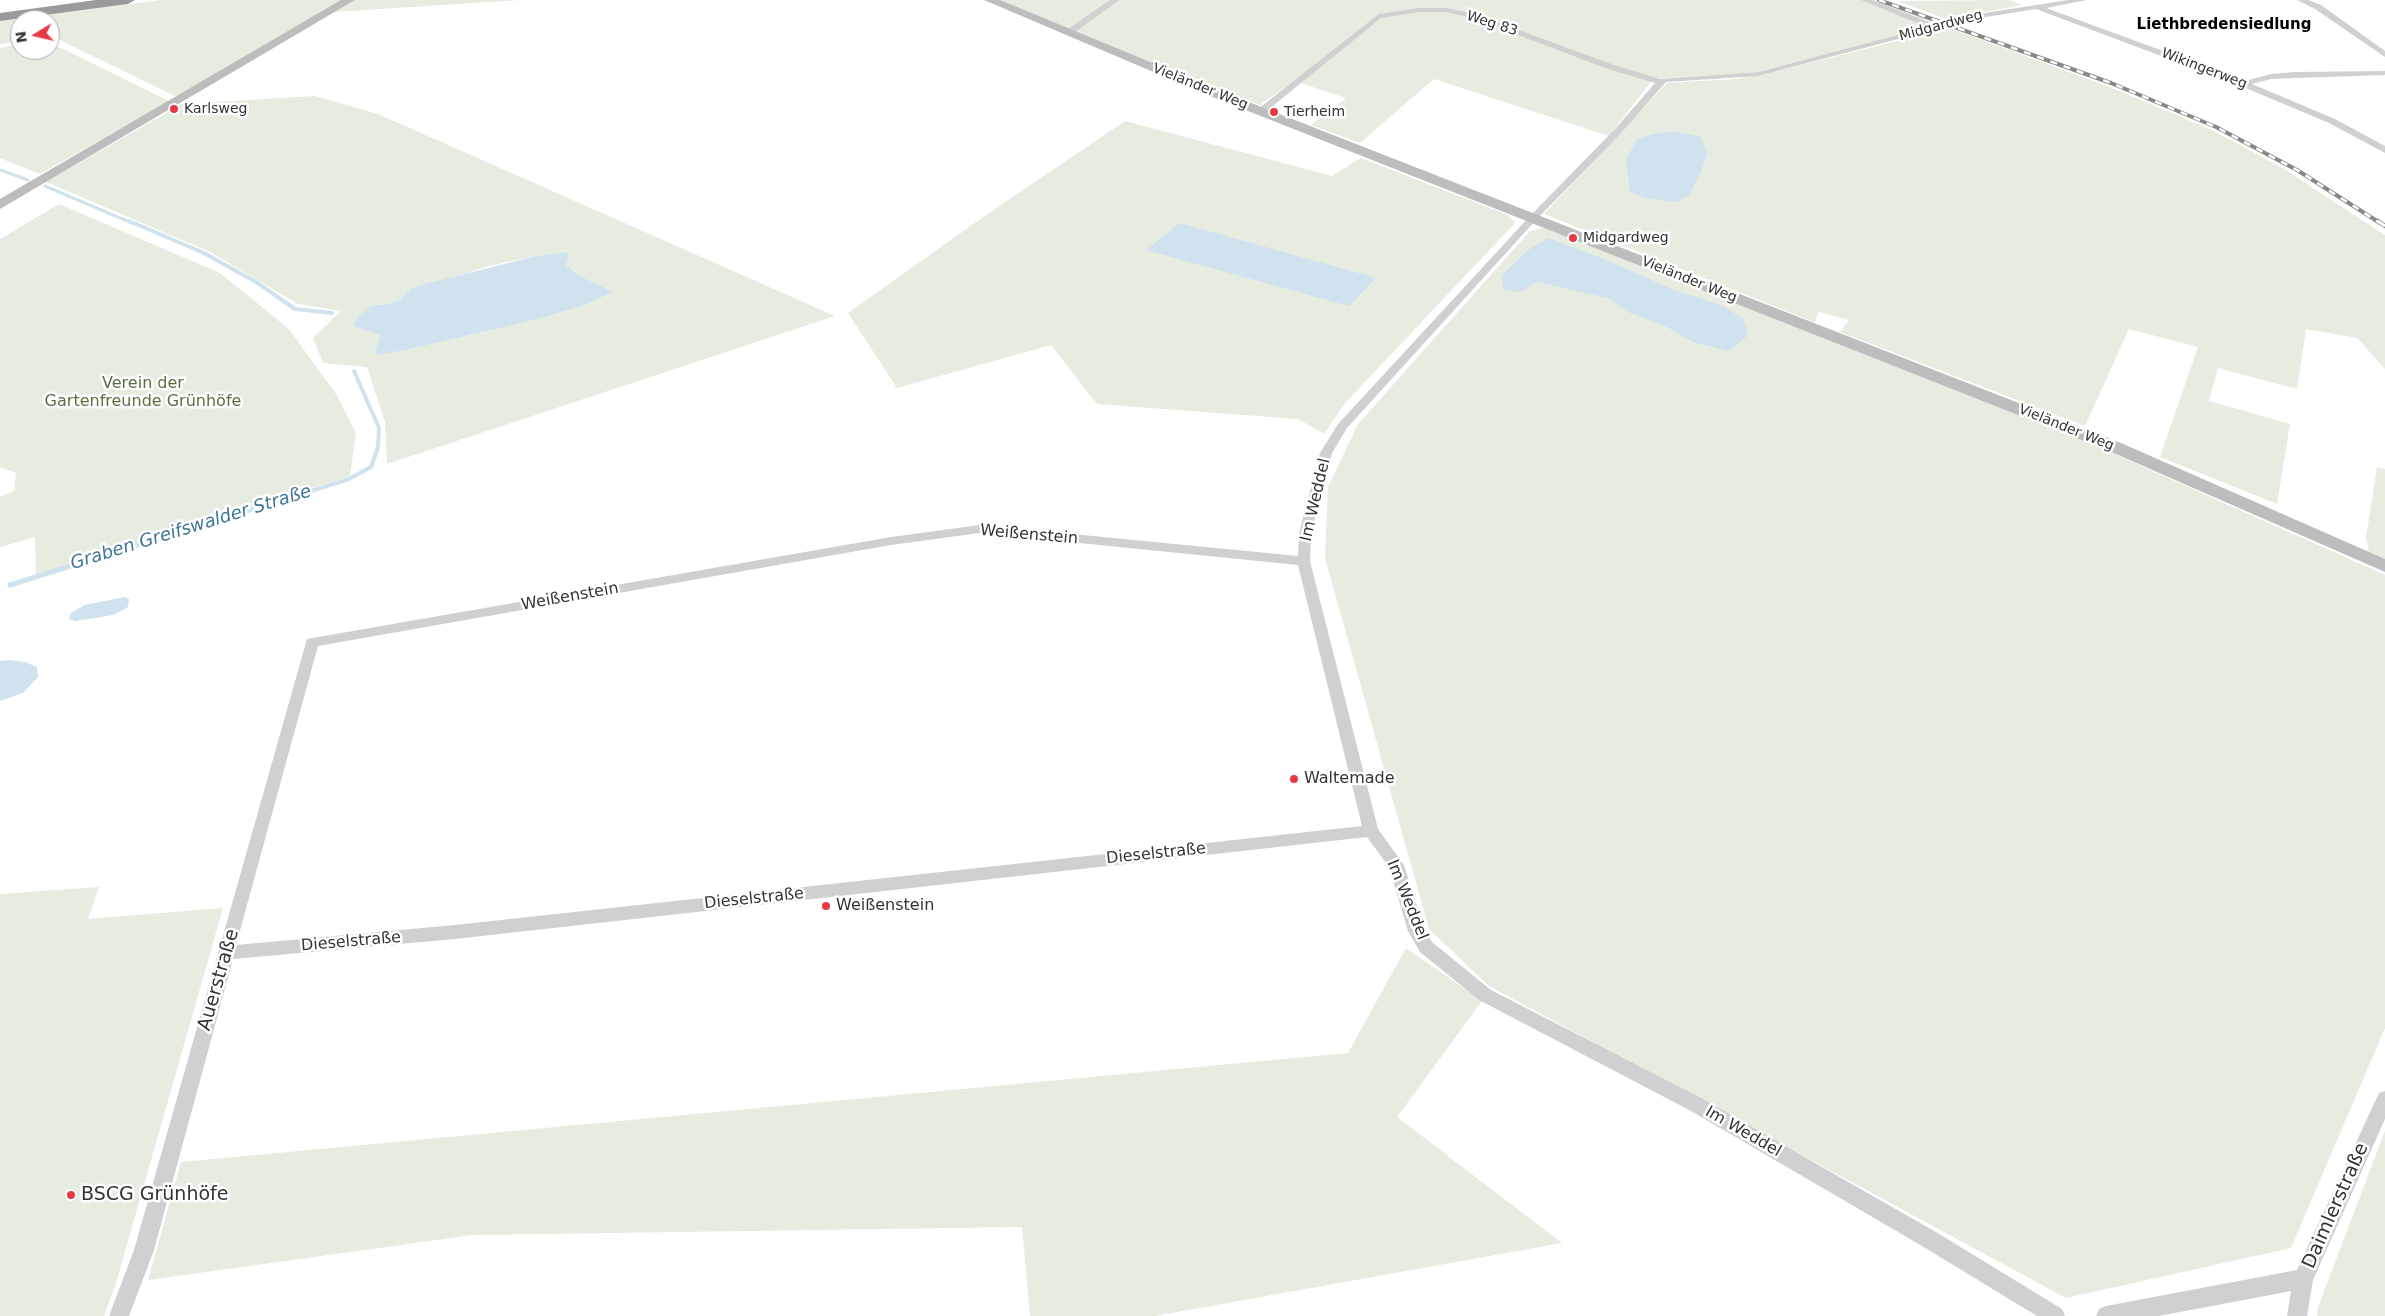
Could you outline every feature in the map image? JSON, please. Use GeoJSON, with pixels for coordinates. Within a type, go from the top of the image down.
{"type":"FeatureCollection","features":[{"type":"Feature","properties":{"kind":"highway"},"geometry":{"type":"LineString","coordinates":[[0,10],[79,0]]}},
{"type":"Feature","properties":{"kind":"highway"},"geometry":{"type":"LineString","coordinates":[[0,17],[128,0]]}},
{"type":"Feature","properties":{"kind":"street"},"geometry":{"type":"LineString","coordinates":[[0,205],[348,0]]}},
{"type":"Feature","properties":{"kind":"street","name":"Vieländer Weg"},"geometry":{"type":"LineString","coordinates":[[990,0],[1261,111],[2122,450],[2385,566]]}},
{"type":"Feature","properties":{"kind":"street"},"geometry":{"type":"LineString","coordinates":[[1068,32],[1115,0]]}},
{"type":"Feature","properties":{"kind":"street"},"geometry":{"type":"LineString","coordinates":[[1865,0],[1939,29]]}},
{"type":"Feature","properties":{"kind":"street","name":"Wikingerweg"},"geometry":{"type":"LineString","coordinates":[[2017,0],[2244,84],[2332,121],[2385,150]]}},
{"type":"Feature","properties":{"kind":"street","name":"Midgardweg"},"geometry":{"type":"LineString","coordinates":[[1660,82],[1665,80],[1758,74],[1925,30],[1939,29],[1978,16],[2033,6],[2083,0]]}},
{"type":"Feature","properties":{"kind":"street"},"geometry":{"type":"LineString","coordinates":[[2301,0],[2319,4],[2385,55]]}},
{"type":"Feature","properties":{"kind":"street","name":"Weg 83"},"geometry":{"type":"LineString","coordinates":[[1261,111],[1378,16],[1419,10],[1446,10],[1475,16],[1611,67],[1660,82]]}},
{"type":"Feature","properties":{"kind":"street"},"geometry":{"type":"LineString","coordinates":[[2244,84],[2271,77],[2295,75],[2385,73]]}},
{"type":"Feature","properties":{"kind":"street"},"geometry":{"type":"LineString","coordinates":[[1533,218],[1619,130],[1660,82]]}},
{"type":"Feature","properties":{"kind":"street","name":"Im Weddel"},"geometry":{"type":"LineString","coordinates":[[1533,218],[1342,426],[1326,453],[1304,533],[1304,561],[1371,830],[1396,865],[1416,931],[1426,948],[1485,995],[1696,1105],[1929,1239],[2055,1316]]}},
{"type":"Feature","properties":{"kind":"street","name":"Weißenstein"},"geometry":{"type":"LineString","coordinates":[[312,642],[891,541],[980,529],[1304,561]]}},
{"type":"Feature","properties":{"kind":"street","name":"Auerstraße"},"geometry":{"type":"LineString","coordinates":[[119,1316],[144,1250],[312,642]]}},
{"type":"Feature","properties":{"kind":"street","name":"Dieselstraße"},"geometry":{"type":"LineString","coordinates":[[226,953],[455,932],[1371,830]]}},
{"type":"Feature","properties":{"kind":"street","name":"Daimlerstraße"},"geometry":{"type":"LineString","coordinates":[[2297,1316],[2303,1279],[2385,1099]]}},
{"type":"Feature","properties":{"kind":"street"},"geometry":{"type":"LineString","coordinates":[[2106,1316],[2303,1279]]}},
{"type":"Feature","properties":{"kind":"green space"},"geometry":{"type":"Polygon","coordinates":[[[161,0],[342,0],[177,97],[60,40],[60,13],[161,0]]]}},
{"type":"Feature","properties":{"kind":"green space"},"geometry":{"type":"Polygon","coordinates":[[[355,0],[520,0],[335,12],[355,0]]]}},
{"type":"Feature","properties":{"kind":"green space"},"geometry":{"type":"Polygon","coordinates":[[[998,0],[1873,0],[1938,24],[1757,72],[1653,79],[1609,136],[1434,79],[1360,143],[1311,125],[1346,98],[1294,81],[1260,105],[1184,77],[998,0]]]}},
{"type":"Feature","properties":{"kind":"green space"},"geometry":{"type":"Polygon","coordinates":[[[2008,0],[2022,5],[1974,14],[1955,22],[1897,1],[2008,0]]]}},
{"type":"Feature","properties":{"kind":"green space"},"geometry":{"type":"Polygon","coordinates":[[[10,20],[10,42],[0,44],[0,21],[10,20]]]}},
{"type":"Feature","properties":{"kind":"green space"},"geometry":{"type":"Polygon","coordinates":[[[1949,28],[2107,86],[2210,129],[2284,169],[2385,235],[2385,369],[2357,338],[2306,329],[2297,389],[2218,368],[2209,401],[2290,424],[2277,504],[2160,457],[2198,347],[2129,329],[2085,426],[1840,332],[1849,320],[1819,312],[1814,322],[1544,214],[1667,83],[1736,79],[1762,75],[1949,28]]]}},
{"type":"Feature","properties":{"kind":"green space"},"geometry":{"type":"Polygon","coordinates":[[[10,46],[10,60],[60,60],[60,48],[169,101],[40,174],[0,158],[0,48],[10,46]]]}},
{"type":"Feature","properties":{"kind":"green space"},"geometry":{"type":"Polygon","coordinates":[[[315,96],[378,114],[835,316],[387,464],[385,422],[367,367],[323,363],[313,338],[341,311],[298,304],[210,252],[46,182],[182,104],[315,96]],[[568,253],[536,256],[489,266],[413,287],[400,300],[370,306],[366,329],[380,335],[374,354],[406,350],[538,319],[582,306],[612,292],[578,275],[566,265],[568,253]]]}},
{"type":"Feature","properties":{"kind":"green space"},"geometry":{"type":"Polygon","coordinates":[[[1125,121],[1332,176],[1361,158],[1508,215],[1515,223],[1346,402],[1324,434],[1298,419],[1097,404],[1051,345],[897,388],[848,313],[989,213],[1125,121]]]}},
{"type":"Feature","properties":{"kind":"green space","name":"Verein der Gartenfreunde Grünhöfe"},"geometry":{"type":"Polygon","coordinates":[[[59,204],[220,273],[289,329],[336,394],[356,433],[350,476],[36,576],[35,537],[0,547],[0,497],[14,491],[16,473],[0,467],[0,239],[59,204]]]}},
{"type":"Feature","properties":{"kind":"green space"},"geometry":{"type":"Polygon","coordinates":[[[1545,228],[2101,448],[2385,575],[2385,1028],[2291,1248],[2066,1298],[1489,986],[1429,929],[1325,558],[1328,487],[1358,424],[1530,231],[1545,228]]]}},
{"type":"Feature","properties":{"kind":"green space"},"geometry":{"type":"Polygon","coordinates":[[[2377,467],[2385,469],[2385,559],[2369,552],[2366,538],[2377,467]]]}},
{"type":"Feature","properties":{"kind":"green space"},"geometry":{"type":"Polygon","coordinates":[[[99,887],[88,919],[223,908],[116,1283],[104,1316],[0,1316],[0,894],[99,887]]]}},
{"type":"Feature","properties":{"kind":"green space"},"geometry":{"type":"Polygon","coordinates":[[[1406,948],[1482,1001],[1397,1117],[1562,1243],[1155,1316],[1030,1316],[1022,1227],[473,1235],[148,1280],[181,1162],[1348,1053],[1406,948]]]}},
{"type":"Feature","properties":{"kind":"green space"},"geometry":{"type":"Polygon","coordinates":[[[2385,1131],[2385,1316],[2317,1316],[2318,1307],[2385,1131]]]}},
{"type":"Feature","properties":{"kind":"water"},"geometry":{"type":"Polygon","coordinates":[[[1677,132],[1701,137],[1707,153],[1701,172],[1689,195],[1677,202],[1646,198],[1630,192],[1626,160],[1637,139],[1657,133],[1677,132]]]}},
{"type":"Feature","properties":{"kind":"water"},"geometry":{"type":"Polygon","coordinates":[[[1180,223],[1376,278],[1349,306],[1146,250],[1180,223]]]}},
{"type":"Feature","properties":{"kind":"water"},"geometry":{"type":"Polygon","coordinates":[[[1548,238],[1602,258],[1676,291],[1718,304],[1743,318],[1748,335],[1729,351],[1693,342],[1667,327],[1628,312],[1608,298],[1537,282],[1521,292],[1503,290],[1502,275],[1528,250],[1548,238]]]}},
{"type":"Feature","properties":{"kind":"water"},"geometry":{"type":"Polygon","coordinates":[[[569,252],[566,265],[578,275],[613,292],[582,306],[538,319],[406,350],[374,355],[380,335],[353,326],[358,317],[371,306],[400,300],[413,287],[536,256],[569,252]]]}},
{"type":"Feature","properties":{"kind":"water"},"geometry":{"type":"Polygon","coordinates":[[[124,597],[129,599],[128,607],[113,615],[76,621],[69,619],[71,613],[85,605],[124,597]]]}},
{"type":"Feature","properties":{"kind":"water"},"geometry":{"type":"Polygon","coordinates":[[[0,661],[25,662],[37,667],[38,677],[23,693],[0,701],[0,661]]]}},
{"type":"Feature","properties":{"kind":"waterway"},"geometry":{"type":"LineString","coordinates":[[0,170],[28,180]]}},
{"type":"Feature","properties":{"kind":"waterway"},"geometry":{"type":"LineString","coordinates":[[45,186],[132,223]]}},
{"type":"Feature","properties":{"kind":"waterway"},"geometry":{"type":"LineString","coordinates":[[129,221],[204,253],[256,282],[295,309],[332,313]]}},
{"type":"Feature","properties":{"kind":"waterway","name":"Graben Greifswalder Straße"},"geometry":{"type":"LineString","coordinates":[[267,505],[349,479],[371,467],[378,447],[379,428],[354,371]]}},
{"type":"Feature","properties":{"kind":"waterway","name":"Graben Greifswalder Straße"},"geometry":{"type":"LineString","coordinates":[[10,585],[271,503]]}},
{"type":"Feature","properties":{"kind":"railway"},"geometry":{"type":"LineString","coordinates":[[1879,0],[2111,83],[2216,127],[2297,170],[2380,223]]}},
{"type":"Feature","properties":{"kind":"railway"},"geometry":{"type":"LineString","coordinates":[[2378,221],[2385,226]]}},
{"type":"Feature","properties":{"kind":"place","name":"Karlsweg"},"geometry":{"type":"Point","coordinates":[174,109]}},
{"type":"Feature","properties":{"kind":"place","name":"Tierheim"},"geometry":{"type":"Point","coordinates":[1274,112]}},
{"type":"Feature","properties":{"kind":"place","name":"Midgardweg"},"geometry":{"type":"Point","coordinates":[1573,238]}},
{"type":"Feature","properties":{"kind":"place","name":"Waltemade"},"geometry":{"type":"Point","coordinates":[1294,779]}},
{"type":"Feature","properties":{"kind":"place","name":"Weißenstein"},"geometry":{"type":"Point","coordinates":[826,906]}},
{"type":"Feature","properties":{"kind":"place","name":"BSCG Grünhöfe"},"geometry":{"type":"Point","coordinates":[71,1195]}},
{"type":"Feature","properties":{"kind":"district","name":"Liethbredensiedlung"},"geometry":{"type":"Point","coordinates":[2224,25]}}]}
